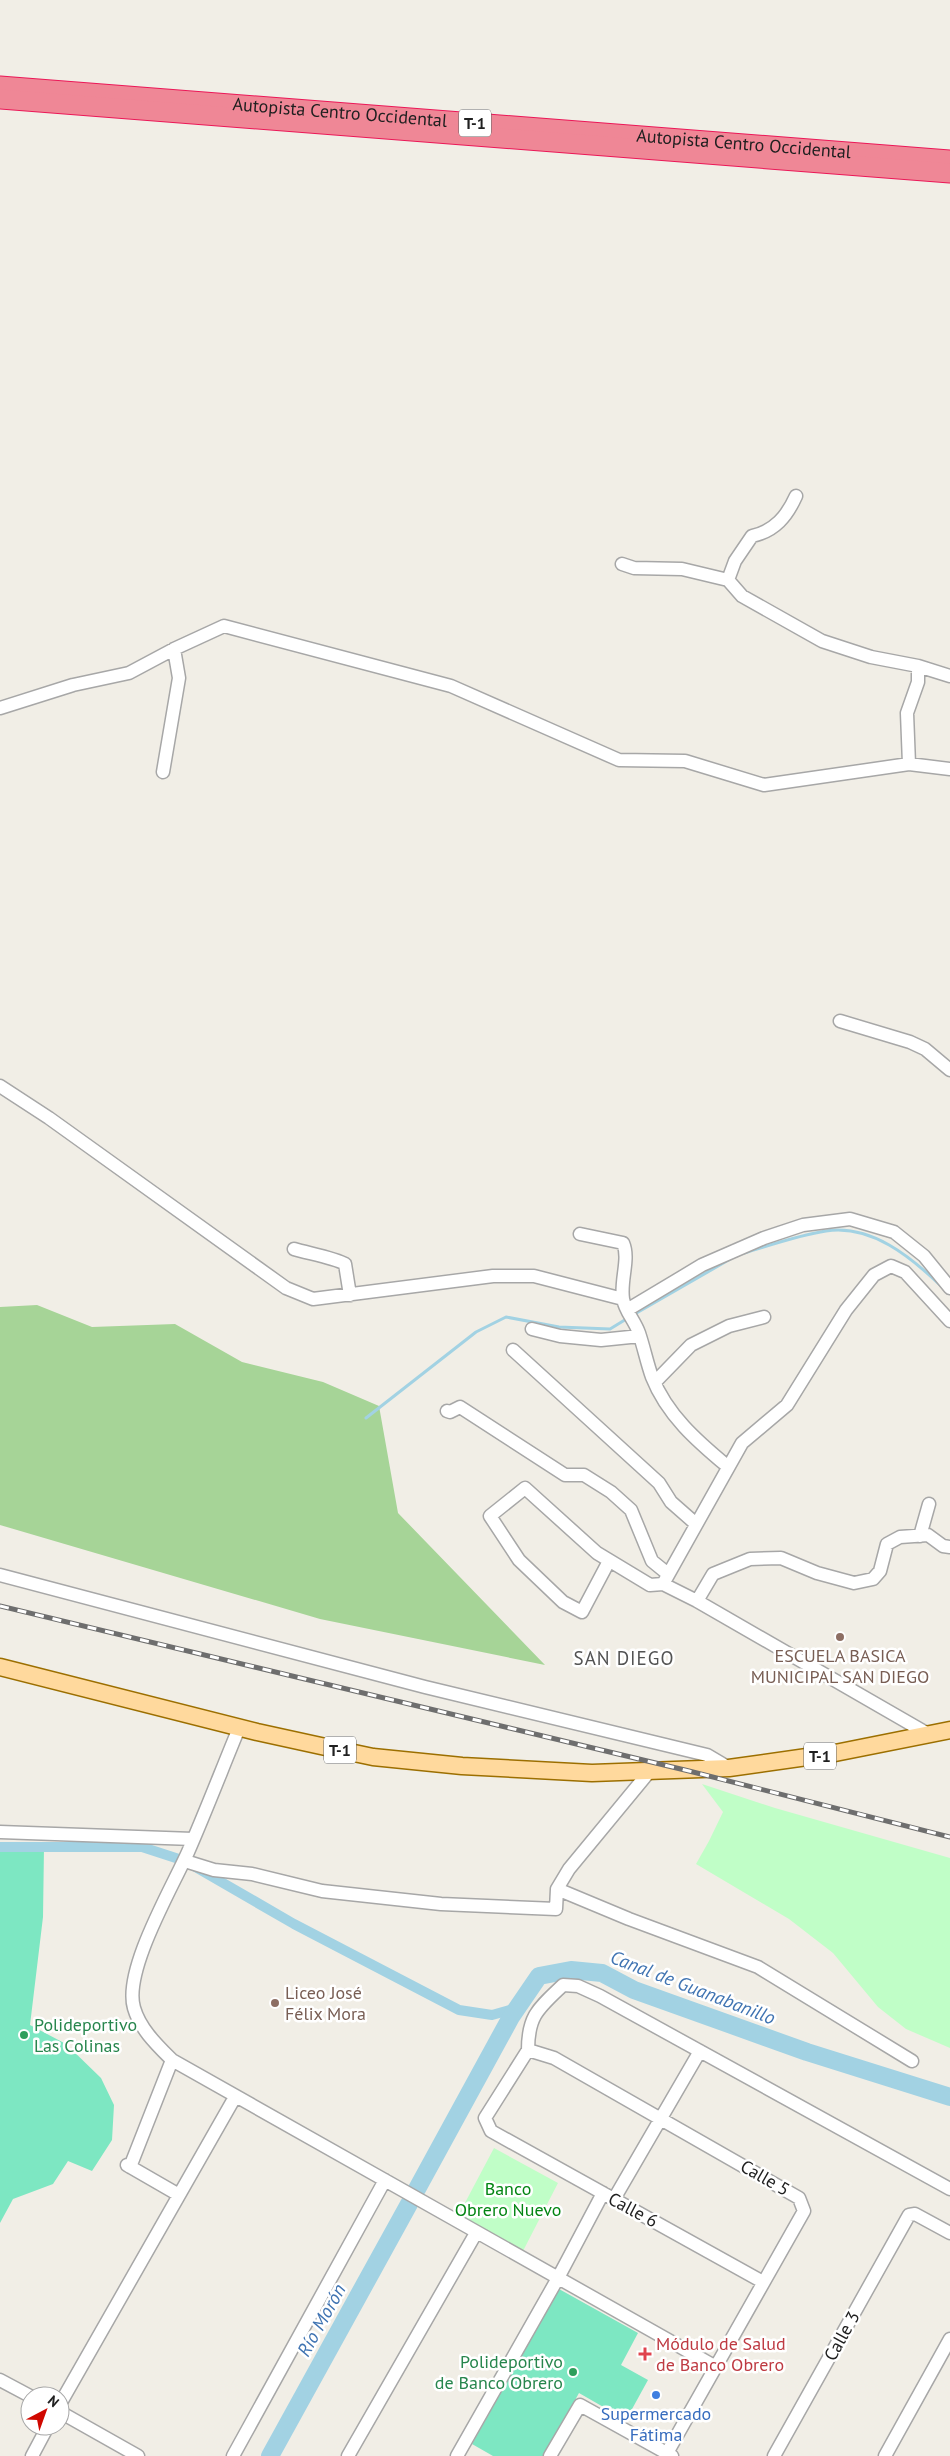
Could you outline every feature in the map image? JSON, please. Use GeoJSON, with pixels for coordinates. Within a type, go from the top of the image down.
{"type":"FeatureCollection","features":[{"type":"Feature","properties":{"kind":"highway","name":"Autopista Centro Occidental"},"geometry":{"type":"LineString","coordinates":[[0,86],[950,160]]}},
{"type":"Feature","properties":{"kind":"highway","name":"Autopista Centro Occidental"},"geometry":{"type":"LineString","coordinates":[[0,99],[950,173]]}},
{"type":"Feature","properties":{"kind":"main road","name":"T-1"},"geometry":{"type":"LineString","coordinates":[[0,1667],[239,1728],[382,1758],[462,1766],[592,1773],[689,1771],[729,1768],[826,1755],[950,1730]]}},
{"type":"Feature","properties":{"kind":"street"},"geometry":{"type":"LineString","coordinates":[[728,580],[735,561],[752,536],[764,534],[787,515],[796,496]]}},
{"type":"Feature","properties":{"kind":"street"},"geometry":{"type":"LineString","coordinates":[[622,564],[634,568],[682,569],[728,580],[742,596],[822,641],[871,657],[918,666],[950,676]]}},
{"type":"Feature","properties":{"kind":"street"},"geometry":{"type":"LineString","coordinates":[[0,708],[73,685],[129,674],[174,649],[224,626],[451,686],[619,760],[685,761],[764,786],[909,764],[950,770]]}},
{"type":"Feature","properties":{"kind":"street"},"geometry":{"type":"LineString","coordinates":[[163,772],[179,678],[174,649]]}},
{"type":"Feature","properties":{"kind":"street"},"geometry":{"type":"LineString","coordinates":[[909,764],[907,713],[918,682],[918,666]]}},
{"type":"Feature","properties":{"kind":"street"},"geometry":{"type":"LineString","coordinates":[[840,1021],[910,1042],[925,1049],[950,1070]]}},
{"type":"Feature","properties":{"kind":"street"},"geometry":{"type":"LineString","coordinates":[[0,1086],[57,1124],[286,1288],[313,1299],[474,1278],[534,1276],[627,1308],[702,1265],[764,1238],[803,1225],[850,1219],[894,1232],[924,1256],[950,1288]]}},
{"type":"Feature","properties":{"kind":"street"},"geometry":{"type":"LineString","coordinates":[[580,1234],[624,1242],[626,1250],[622,1275],[627,1308],[638,1332],[655,1382],[669,1410],[698,1442],[727,1466]]}},
{"type":"Feature","properties":{"kind":"street"},"geometry":{"type":"LineString","coordinates":[[294,1249],[329,1260],[339,1260],[345,1264],[350,1295]]}},
{"type":"Feature","properties":{"kind":"street"},"geometry":{"type":"LineString","coordinates":[[609,1560],[582,1612],[564,1602],[519,1560],[490,1516],[525,1488],[597,1553],[609,1560],[650,1585],[665,1579],[727,1466],[742,1444],[787,1405],[846,1310],[874,1275],[891,1266],[905,1272],[950,1321]]}},
{"type":"Feature","properties":{"kind":"street"},"geometry":{"type":"LineString","coordinates":[[655,1382],[691,1345],[729,1326],[764,1317]]}},
{"type":"Feature","properties":{"kind":"street"},"geometry":{"type":"LineString","coordinates":[[532,1329],[560,1336],[601,1340],[638,1332]]}},
{"type":"Feature","properties":{"kind":"street"},"geometry":{"type":"LineString","coordinates":[[513,1350],[659,1483],[671,1502],[696,1524]]}},
{"type":"Feature","properties":{"kind":"street"},"geometry":{"type":"LineString","coordinates":[[447,1411],[450,1412],[460,1407],[565,1476],[584,1476],[612,1492],[631,1510],[652,1561],[665,1579],[697,1601],[928,1734]]}},
{"type":"Feature","properties":{"kind":"street"},"geometry":{"type":"LineString","coordinates":[[920,1536],[929,1504]]}},
{"type":"Feature","properties":{"kind":"street"},"geometry":{"type":"LineString","coordinates":[[697,1601],[713,1574],[750,1559],[781,1558],[817,1573],[854,1582],[873,1579],[880,1571],[887,1544],[900,1537],[928,1535],[942,1546],[950,1547]]}},
{"type":"Feature","properties":{"kind":"street"},"geometry":{"type":"LineString","coordinates":[[0,1575],[425,1687],[707,1755],[729,1768]]}},
{"type":"Feature","properties":{"kind":"street"},"geometry":{"type":"LineString","coordinates":[[239,1728],[185,1861],[141,1953],[133,1984],[134,2007],[143,2028],[172,2060],[716,2367]]}},
{"type":"Feature","properties":{"kind":"street"},"geometry":{"type":"LineString","coordinates":[[185,1861],[214,1870],[252,1874],[322,1891],[441,1904],[556,1909],[557,1889],[569,1869],[649,1772]]}},
{"type":"Feature","properties":{"kind":"street"},"geometry":{"type":"LineString","coordinates":[[0,1832],[193,1839]]}},
{"type":"Feature","properties":{"kind":"street"},"geometry":{"type":"LineString","coordinates":[[557,1889],[629,1919],[758,1967],[912,2061]]}},
{"type":"Feature","properties":{"kind":"street"},"geometry":{"type":"LineString","coordinates":[[528,2050],[528,2027],[542,2005],[563,1985],[578,1986],[600,1996],[950,2190]]}},
{"type":"Feature","properties":{"kind":"street","name":"Calle 5"},"geometry":{"type":"LineString","coordinates":[[528,2050],[554,2058],[799,2198],[804,2211],[669,2454]]}},
{"type":"Feature","properties":{"kind":"street","name":"Calle 6"},"geometry":{"type":"LineString","coordinates":[[528,2050],[485,2118],[491,2131],[763,2282]]}},
{"type":"Feature","properties":{"kind":"street"},"geometry":{"type":"LineString","coordinates":[[457,2456],[558,2278],[608,2196],[661,2118],[700,2051]]}},
{"type":"Feature","properties":{"kind":"street"},"geometry":{"type":"LineString","coordinates":[[172,2060],[128,2166],[179,2195]]}},
{"type":"Feature","properties":{"kind":"street"},"geometry":{"type":"LineString","coordinates":[[70,2386],[235,2097]]}},
{"type":"Feature","properties":{"kind":"street"},"geometry":{"type":"LineString","coordinates":[[233,2456],[385,2180]]}},
{"type":"Feature","properties":{"kind":"street","name":"Calle 3"},"geometry":{"type":"LineString","coordinates":[[774,2456],[909,2215],[915,2214],[950,2233]]}},
{"type":"Feature","properties":{"kind":"street"},"geometry":{"type":"LineString","coordinates":[[348,2456],[476,2233]]}},
{"type":"Feature","properties":{"kind":"street"},"geometry":{"type":"LineString","coordinates":[[885,2456],[950,2339]]}},
{"type":"Feature","properties":{"kind":"street"},"geometry":{"type":"LineString","coordinates":[[0,2380],[20,2391]]}},
{"type":"Feature","properties":{"kind":"street"},"geometry":{"type":"LineString","coordinates":[[550,2456],[580,2405],[669,2454]]}},
{"type":"Feature","properties":{"kind":"street"},"geometry":{"type":"LineString","coordinates":[[70,2418],[138,2456]]}},
{"type":"Feature","properties":{"kind":"street"},"geometry":{"type":"LineString","coordinates":[[32,2456],[43,2436]]}},
{"type":"Feature","properties":{"kind":"green space"},"geometry":{"type":"Polygon","coordinates":[[[37,1305],[92,1327],[175,1324],[242,1362],[323,1382],[379,1406],[398,1513],[545,1665],[320,1619],[0,1525],[0,1307],[37,1305]]]}},
{"type":"Feature","properties":{"kind":"green space"},"geometry":{"type":"Polygon","coordinates":[[[702,1784],[775,1808],[950,1858],[950,2048],[906,2029],[878,2007],[833,1953],[789,1919],[696,1864],[723,1812],[702,1784]]]}},
{"type":"Feature","properties":{"kind":"green space","name":"Polideportivo Las Colinas"},"geometry":{"type":"Polygon","coordinates":[[[44,1847],[43,1917],[30,2025],[66,2044],[101,2078],[114,2105],[112,2140],[92,2171],[68,2161],[53,2184],[13,2199],[0,2223],[0,1848],[44,1847]]]}},
{"type":"Feature","properties":{"kind":"green space","name":"Banco Obrero Nuevo"},"geometry":{"type":"Polygon","coordinates":[[[494,2148],[558,2183],[523,2251],[458,2216],[494,2148]]]}},
{"type":"Feature","properties":{"kind":"green space","name":"Polideportivo de Banco Obrero"},"geometry":{"type":"Polygon","coordinates":[[[559,2289],[638,2333],[621,2365],[648,2380],[626,2420],[579,2393],[544,2456],[493,2456],[472,2444],[559,2289]]]}},
{"type":"Feature","properties":{"kind":"waterway"},"geometry":{"type":"LineString","coordinates":[[744,1253],[785,1240],[826,1231],[843,1230],[859,1233],[889,1245],[917,1264],[941,1286]]}},
{"type":"Feature","properties":{"kind":"waterway"},"geometry":{"type":"LineString","coordinates":[[633,1315],[732,1258]]}},
{"type":"Feature","properties":{"kind":"waterway"},"geometry":{"type":"LineString","coordinates":[[366,1418],[476,1332],[506,1317],[559,1327],[610,1329],[628,1318]]}},
{"type":"Feature","properties":{"kind":"waterway"},"geometry":{"type":"LineString","coordinates":[[0,1847],[142,1847],[185,1861],[294,1924],[459,2010],[492,2015],[517,2008]]}},
{"type":"Feature","properties":{"kind":"waterway","name":"Canal de Guanabanillo"},"geometry":{"type":"LineString","coordinates":[[417,2189],[511,2017],[539,1976],[571,1970],[602,1973],[634,1990],[807,2052],[950,2097]]}},
{"type":"Feature","properties":{"kind":"waterway","name":"Río Morón"},"geometry":{"type":"LineString","coordinates":[[270,2456],[409,2204]]}},
{"type":"Feature","properties":{"kind":"railway"},"geometry":{"type":"LineString","coordinates":[[0,1606],[689,1771],[950,1837]]}},
{"type":"Feature","properties":{"kind":"place","name":"ESCUELA BASICA MUNICIPAL SAN DIEGO"},"geometry":{"type":"Point","coordinates":[840,1637]}},
{"type":"Feature","properties":{"kind":"place","name":"Liceo José Félix Mora"},"geometry":{"type":"Point","coordinates":[275,2003]}},
{"type":"Feature","properties":{"kind":"place","name":"Polideportivo Las Colinas"},"geometry":{"type":"Point","coordinates":[24,2035]}},
{"type":"Feature","properties":{"kind":"place","name":"Módulo de Salud de Banco Obrero"},"geometry":{"type":"Point","coordinates":[645,2354]}},
{"type":"Feature","properties":{"kind":"place","name":"Polideportivo de Banco Obrero"},"geometry":{"type":"Point","coordinates":[573,2372]}},
{"type":"Feature","properties":{"kind":"place","name":"Supermercado Fátima"},"geometry":{"type":"Point","coordinates":[656,2395]}},
{"type":"Feature","properties":{"kind":"district","name":"SAN DIEGO"},"geometry":{"type":"Point","coordinates":[624,1658]}}]}
